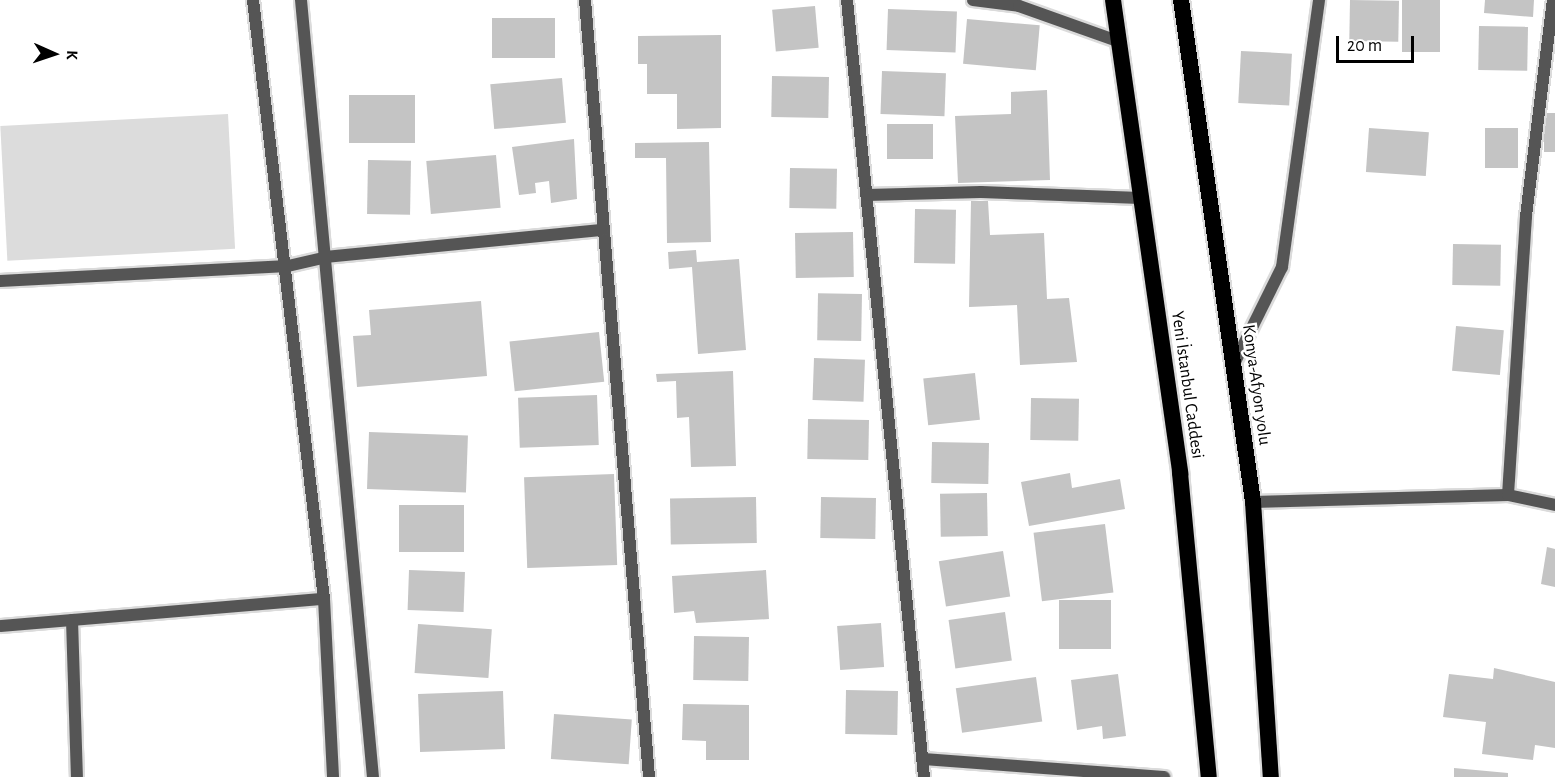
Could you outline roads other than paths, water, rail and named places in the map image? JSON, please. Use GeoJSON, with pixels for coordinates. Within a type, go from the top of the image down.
{"type":"FeatureCollection","features":[{"type":"Feature","properties":{"kind":"highway","name":"Yeni İstanbul Caddesi"},"geometry":{"type":"LineString","coordinates":[[1113,0],[1180,473],[1209,777]]}},
{"type":"Feature","properties":{"kind":"highway","name":"Konya-Afyon yolu"},"geometry":{"type":"LineString","coordinates":[[1180,0],[1253,502],[1271,777]]}},
{"type":"Feature","properties":{"kind":"street"},"geometry":{"type":"LineString","coordinates":[[253,0],[288,266],[324,599],[333,777]]}},
{"type":"Feature","properties":{"kind":"street"},"geometry":{"type":"LineString","coordinates":[[302,0],[373,777]]}},
{"type":"Feature","properties":{"kind":"street"},"geometry":{"type":"LineString","coordinates":[[585,0],[649,777]]}},
{"type":"Feature","properties":{"kind":"street"},"geometry":{"type":"LineString","coordinates":[[847,0],[924,777]]}},
{"type":"Feature","properties":{"kind":"street"},"geometry":{"type":"LineString","coordinates":[[973,0],[1019,6],[1120,42]]}},
{"type":"Feature","properties":{"kind":"street"},"geometry":{"type":"LineString","coordinates":[[1234,364],[1282,267],[1319,0]]}},
{"type":"Feature","properties":{"kind":"street"},"geometry":{"type":"LineString","coordinates":[[1508,495],[1526,216],[1553,0]]}},
{"type":"Feature","properties":{"kind":"street"},"geometry":{"type":"LineString","coordinates":[[867,195],[981,192],[1140,198]]}},
{"type":"Feature","properties":{"kind":"street"},"geometry":{"type":"LineString","coordinates":[[0,281],[288,266],[326,257],[603,230]]}},
{"type":"Feature","properties":{"kind":"street"},"geometry":{"type":"LineString","coordinates":[[1253,502],[1508,495],[1555,505]]}},
{"type":"Feature","properties":{"kind":"street"},"geometry":{"type":"LineString","coordinates":[[0,626],[324,599]]}},
{"type":"Feature","properties":{"kind":"street"},"geometry":{"type":"LineString","coordinates":[[72,620],[76,777]]}},
{"type":"Feature","properties":{"kind":"street"},"geometry":{"type":"LineString","coordinates":[[923,759],[1164,777]]}}]}
